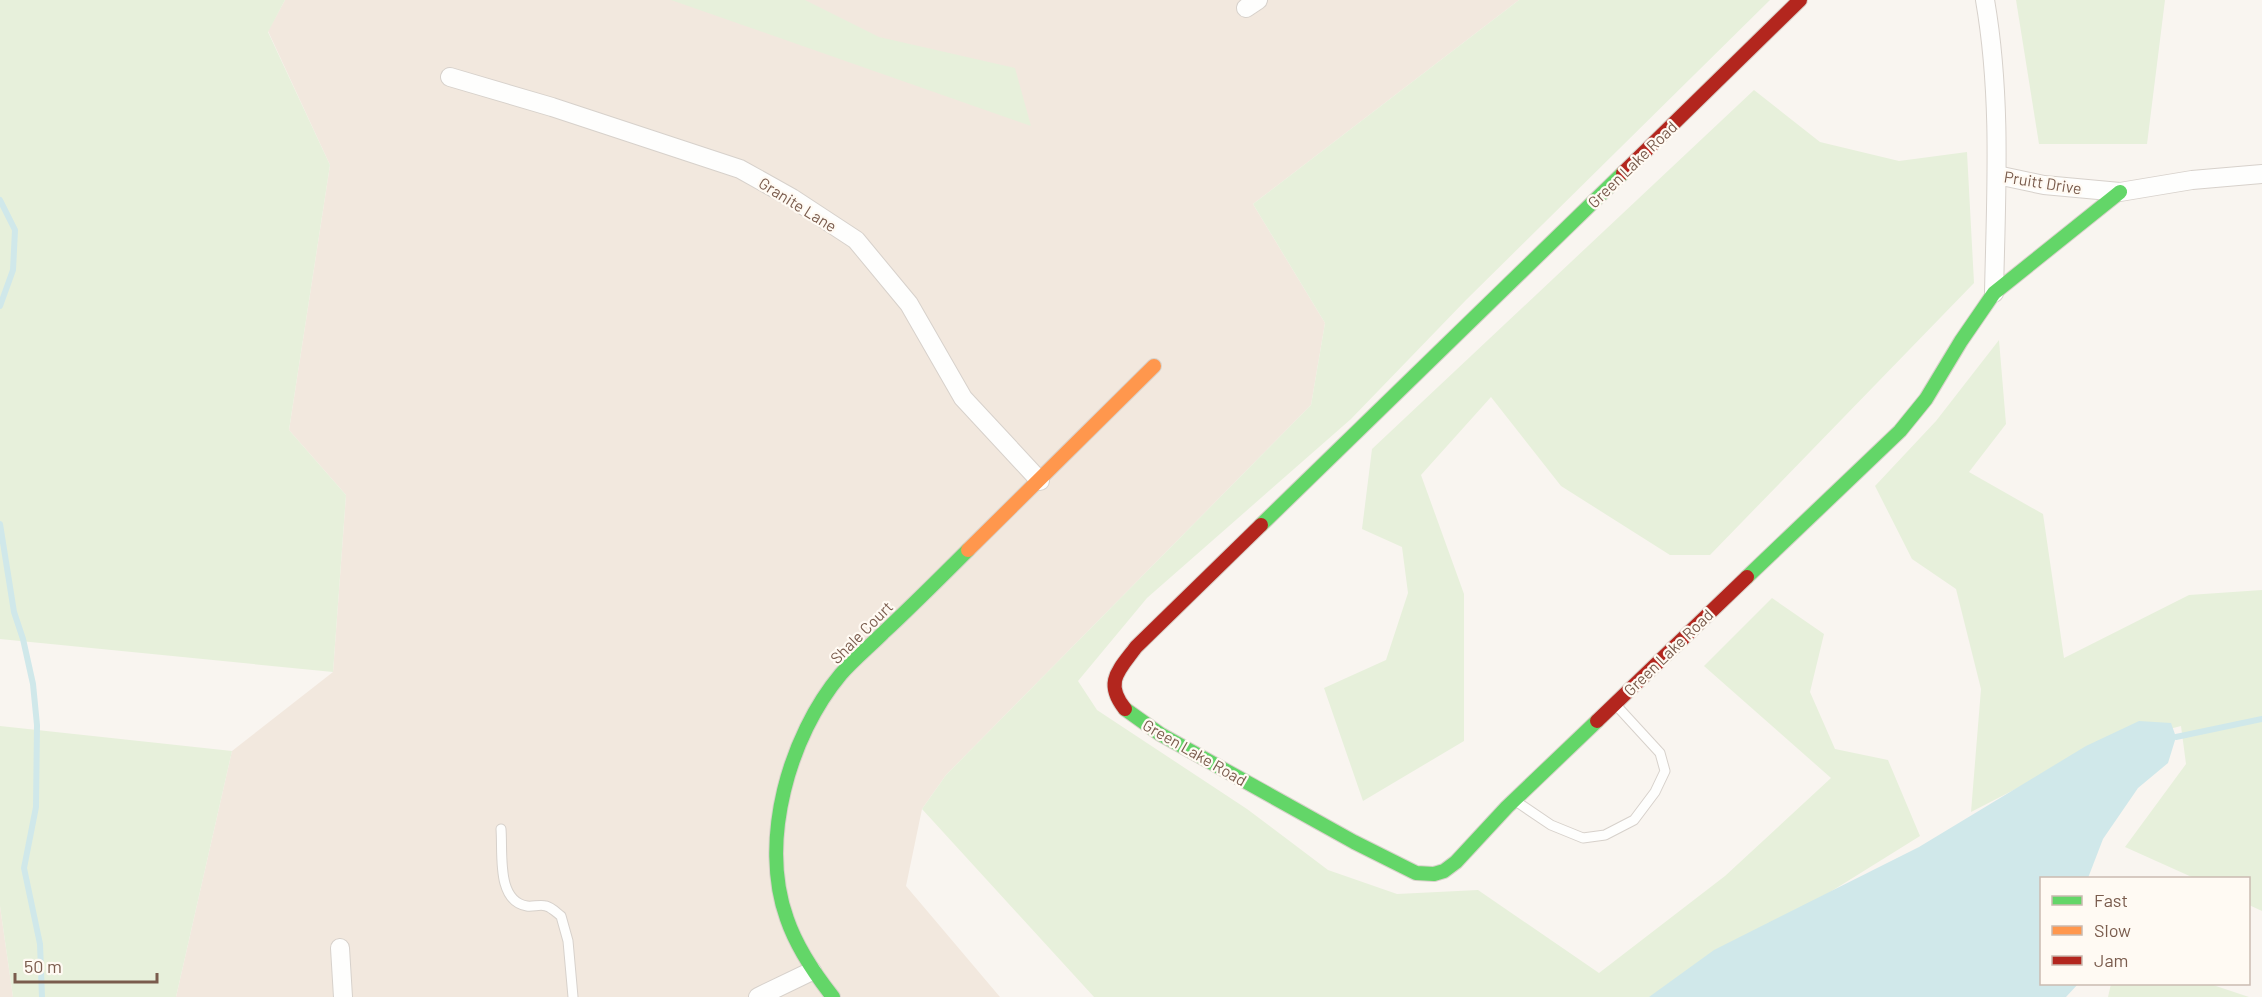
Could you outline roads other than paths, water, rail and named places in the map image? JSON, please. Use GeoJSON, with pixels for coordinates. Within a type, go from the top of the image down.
{"type":"FeatureCollection","features":[{"type":"Feature","properties":{"kind":"street","name":"Green Lake Road"},"geometry":{"type":"LineString","coordinates":[[1800,0],[1136,647],[1116,675],[1115,695],[1133,717],[1347,838],[1416,873],[1434,874],[1444,871],[1615,703],[1900,430],[1926,399],[1961,341],[1994,293],[2120,192]]}},
{"type":"Feature","properties":{"kind":"street","name":"Pruitt Drive"},"geometry":{"type":"LineString","coordinates":[[1985,0],[1996,83],[1997,175],[2043,185],[2120,192],[2192,180],[2262,174]]}},
{"type":"Feature","properties":{"kind":"street","name":"Granite Lane"},"geometry":{"type":"LineString","coordinates":[[450,77],[552,107],[740,169],[792,198],[856,240],[909,304],[963,398],[1040,481]]}},
{"type":"Feature","properties":{"kind":"street"},"geometry":{"type":"LineString","coordinates":[[1994,293],[1997,175]]}},
{"type":"Feature","properties":{"kind":"street","name":"Shale Court"},"geometry":{"type":"LineString","coordinates":[[833,997],[812,970],[794,938],[784,907],[778,869],[778,823],[786,780],[801,739],[817,708],[841,674],[1040,481],[1154,366]]}},
{"type":"Feature","properties":{"kind":"street"},"geometry":{"type":"LineString","coordinates":[[340,948],[343,997]]}},
{"type":"Feature","properties":{"kind":"street"},"geometry":{"type":"LineString","coordinates":[[758,997],[812,970]]}},
{"type":"Feature","properties":{"kind":"lane"},"geometry":{"type":"LineString","coordinates":[[1515,800],[1551,825],[1583,838],[1605,835],[1634,820],[1655,792],[1665,771],[1660,753],[1615,703]]}},
{"type":"Feature","properties":{"kind":"lane"},"geometry":{"type":"LineString","coordinates":[[501,829],[505,887],[510,897],[527,906],[547,906],[561,916],[568,941],[573,997]]}},
{"type":"Feature","properties":{"kind":"water"},"geometry":{"type":"Polygon","coordinates":[[[2139,721],[2171,723],[2176,737],[2168,763],[2138,788],[2103,839],[2088,877],[2040,877],[2040,985],[2077,985],[2066,997],[1649,997],[1714,950],[1919,847],[2086,746],[2139,721]]]}},
{"type":"Feature","properties":{"kind":"waterway"},"geometry":{"type":"LineString","coordinates":[[0,200],[15,230],[13,270],[0,306]]}},
{"type":"Feature","properties":{"kind":"waterway"},"geometry":{"type":"LineString","coordinates":[[0,524],[14,612],[23,639],[33,684],[37,725],[36,807],[24,868],[40,944],[42,997]]}},
{"type":"Feature","properties":{"kind":"waterway"},"geometry":{"type":"LineString","coordinates":[[2176,737],[2262,719]]}}]}
